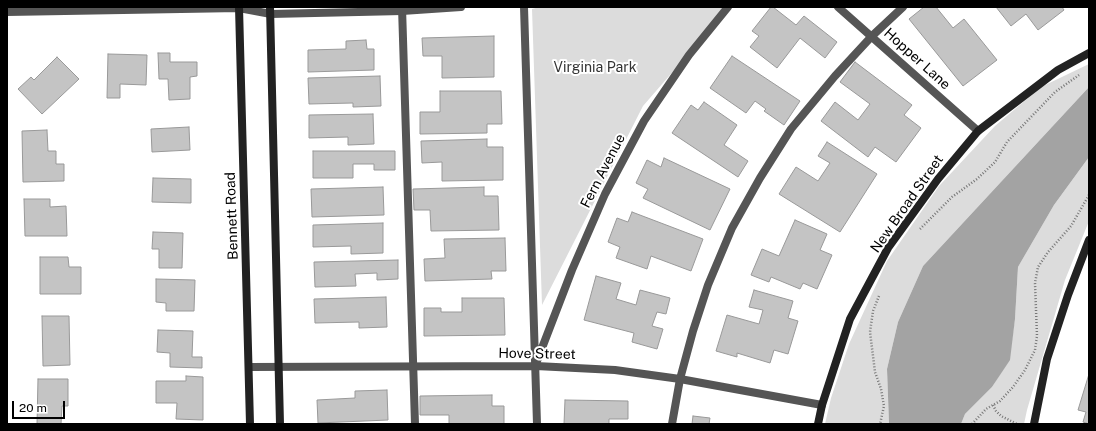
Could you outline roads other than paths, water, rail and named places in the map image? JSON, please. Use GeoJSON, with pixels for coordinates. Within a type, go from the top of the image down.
{"type":"FeatureCollection","features":[{"type":"Feature","properties":{"kind":"street"},"geometry":{"type":"LineString","coordinates":[[7,12],[239,8],[270,11],[461,7]]}},
{"type":"Feature","properties":{"kind":"street","name":"Fern Avenue"},"geometry":{"type":"LineString","coordinates":[[524,7],[537,424]]}},
{"type":"Feature","properties":{"kind":"street","name":"Fern Avenue"},"geometry":{"type":"LineString","coordinates":[[536,366],[572,270],[605,194],[644,121],[689,55],[728,7]]}},
{"type":"Feature","properties":{"kind":"street","name":"Hopper Lane"},"geometry":{"type":"LineString","coordinates":[[838,7],[978,131]]}},
{"type":"Feature","properties":{"kind":"street"},"geometry":{"type":"LineString","coordinates":[[672,424],[680,380],[693,331],[708,285],[732,228],[760,178],[791,129],[835,76],[872,36],[903,7]]}},
{"type":"Feature","properties":{"kind":"street","name":"Bennett Road"},"geometry":{"type":"LineString","coordinates":[[239,8],[250,424]]}},
{"type":"Feature","properties":{"kind":"street"},"geometry":{"type":"LineString","coordinates":[[402,9],[414,424]]}},
{"type":"Feature","properties":{"kind":"street"},"geometry":{"type":"LineString","coordinates":[[270,11],[280,424]]}},
{"type":"Feature","properties":{"kind":"street","name":"New Broad Street"},"geometry":{"type":"LineString","coordinates":[[818,424],[822,405],[850,319],[888,248],[938,179],[978,131],[1058,70],[1089,53]]}},
{"type":"Feature","properties":{"kind":"street"},"geometry":{"type":"LineString","coordinates":[[1034,424],[1047,359],[1068,295],[1089,240]]}},
{"type":"Feature","properties":{"kind":"street","name":"Hove Street"},"geometry":{"type":"LineString","coordinates":[[249,367],[536,366],[615,370],[822,405]]}},
{"type":"Feature","properties":{"kind":"park label","name":"Virginia Park"},"geometry":{"type":"Point","coordinates":[595,68]}}]}
